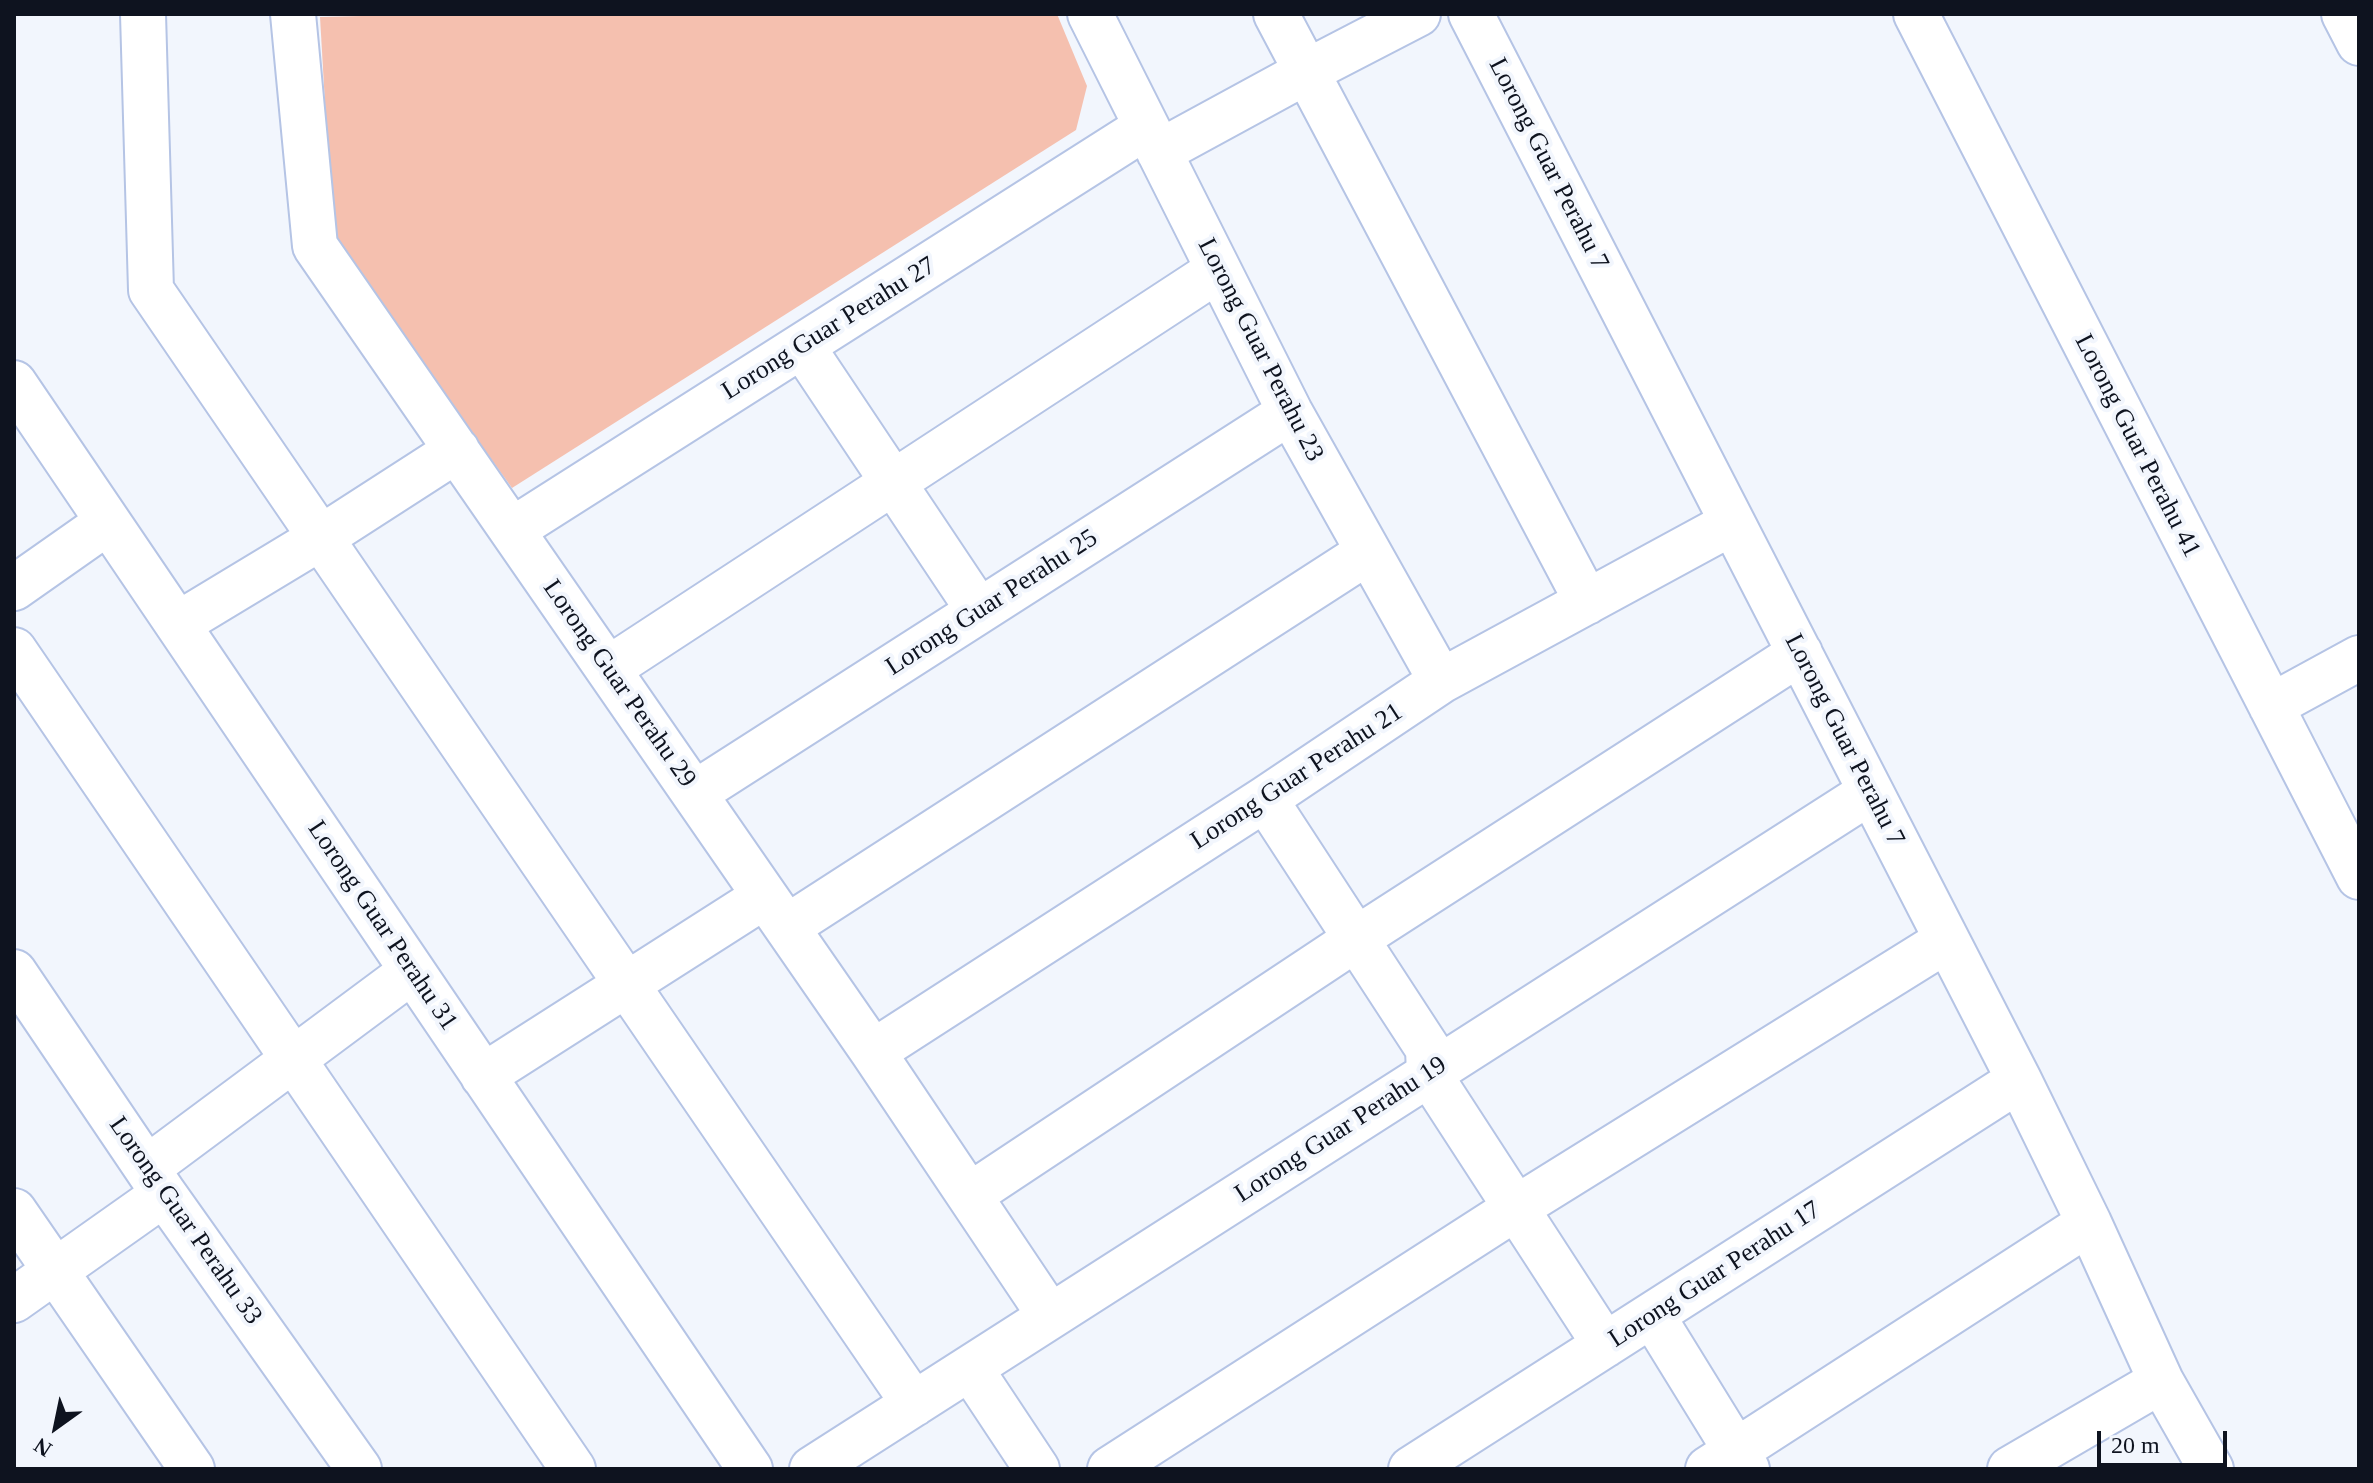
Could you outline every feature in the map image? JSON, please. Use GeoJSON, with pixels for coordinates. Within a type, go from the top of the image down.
{"type":"FeatureCollection","features":[{"type":"Feature","properties":{"kind":"street"},"geometry":{"type":"LineString","coordinates":[[143,14],[151,290],[914,1404]]}},
{"type":"Feature","properties":{"kind":"street","name":"Lorong Guar Perahu 29"},"geometry":{"type":"LineString","coordinates":[[293,14],[315,246],[873,1052],[1050,1316]]}},
{"type":"Feature","properties":{"kind":"street","name":"Lorong Guar Perahu 23"},"geometry":{"type":"LineString","coordinates":[[1090,14],[1290,412],[1441,681]]}},
{"type":"Feature","properties":{"kind":"street"},"geometry":{"type":"LineString","coordinates":[[1276,14],[1587,602]]}},
{"type":"Feature","properties":{"kind":"street","name":"Lorong Guar Perahu 27"},"geometry":{"type":"LineString","coordinates":[[512,530],[802,346],[1152,140],[1306,72],[1418,14]]}},
{"type":"Feature","properties":{"kind":"street","name":"Lorong Guar Perahu 7"},"geometry":{"type":"LineString","coordinates":[[1471,14],[2019,1080],[2161,1381],[2211,1469]]}},
{"type":"Feature","properties":{"kind":"street","name":"Lorong Guar Perahu 41"},"geometry":{"type":"LineString","coordinates":[[1916,14],[2359,877]]}},
{"type":"Feature","properties":{"kind":"street"},"geometry":{"type":"LineString","coordinates":[[2344,14],[2359,43]]}},
{"type":"Feature","properties":{"kind":"street"},"geometry":{"type":"LineString","coordinates":[[608,669],[1218,270]]}},
{"type":"Feature","properties":{"kind":"street"},"geometry":{"type":"LineString","coordinates":[[802,346],[979,611]]}},
{"type":"Feature","properties":{"kind":"street","name":"Lorong Guar Perahu 31"},"geometry":{"type":"LineString","coordinates":[[14,383],[750,1469]]}},
{"type":"Feature","properties":{"kind":"street","name":"Lorong Guar Perahu 25"},"geometry":{"type":"LineString","coordinates":[[695,793],[1290,412]]}},
{"type":"Feature","properties":{"kind":"street"},"geometry":{"type":"LineString","coordinates":[[178,624],[457,450]]}},
{"type":"Feature","properties":{"kind":"street"},"geometry":{"type":"LineString","coordinates":[[14,588],[108,522]]}},
{"type":"Feature","properties":{"kind":"street","name":"Lorong Guar Perahu 21"},"geometry":{"type":"LineString","coordinates":[[873,1052],[1265,799],[1441,681],[1732,523]]}},
{"type":"Feature","properties":{"kind":"street"},"geometry":{"type":"LineString","coordinates":[[483,1076],[627,983],[776,911],[1368,552]]}},
{"type":"Feature","properties":{"kind":"street"},"geometry":{"type":"LineString","coordinates":[[14,650],[573,1469]]}},
{"type":"Feature","properties":{"kind":"street"},"geometry":{"type":"LineString","coordinates":[[970,1195],[1356,939],[1800,653]]}},
{"type":"Feature","properties":{"kind":"street"},"geometry":{"type":"LineString","coordinates":[[2271,706],[2359,658]]}},
{"type":"Feature","properties":{"kind":"street","name":"Lorong Guar Perahu 19"},"geometry":{"type":"LineString","coordinates":[[812,1469],[1870,792]]}},
{"type":"Feature","properties":{"kind":"street"},"geometry":{"type":"LineString","coordinates":[[1265,799],[1428,1049],[1429,1074],[1605,1345]]}},
{"type":"Feature","properties":{"kind":"street"},"geometry":{"type":"LineString","coordinates":[[1110,1469],[1516,1208],[1947,940]]}},
{"type":"Feature","properties":{"kind":"street"},"geometry":{"type":"LineString","coordinates":[[14,1300],[55,1271],[293,1059],[412,971]]}},
{"type":"Feature","properties":{"kind":"street","name":"Lorong Guar Perahu 33"},"geometry":{"type":"LineString","coordinates":[[14,972],[156,1181],[359,1469]]}},
{"type":"Feature","properties":{"kind":"street","name":"Lorong Guar Perahu 17"},"geometry":{"type":"LineString","coordinates":[[1411,1469],[2019,1080]]}},
{"type":"Feature","properties":{"kind":"street"},"geometry":{"type":"LineString","coordinates":[[14,1211],[192,1469]]}},
{"type":"Feature","properties":{"kind":"street"},"geometry":{"type":"LineString","coordinates":[[1652,1315],[1730,1463],[2089,1223]]}},
{"type":"Feature","properties":{"kind":"street"},"geometry":{"type":"LineString","coordinates":[[970,1368],[1037,1469]]}},
{"type":"Feature","properties":{"kind":"street"},"geometry":{"type":"LineString","coordinates":[[2010,1469],[2161,1381]]}},
{"type":"Feature","properties":{"kind":"shaded area"},"geometry":{"type":"Polygon","coordinates":[[[445,14],[1057,14],[1087,86],[1076,130],[512,488],[333,240],[320,17],[445,14]]]}}]}
